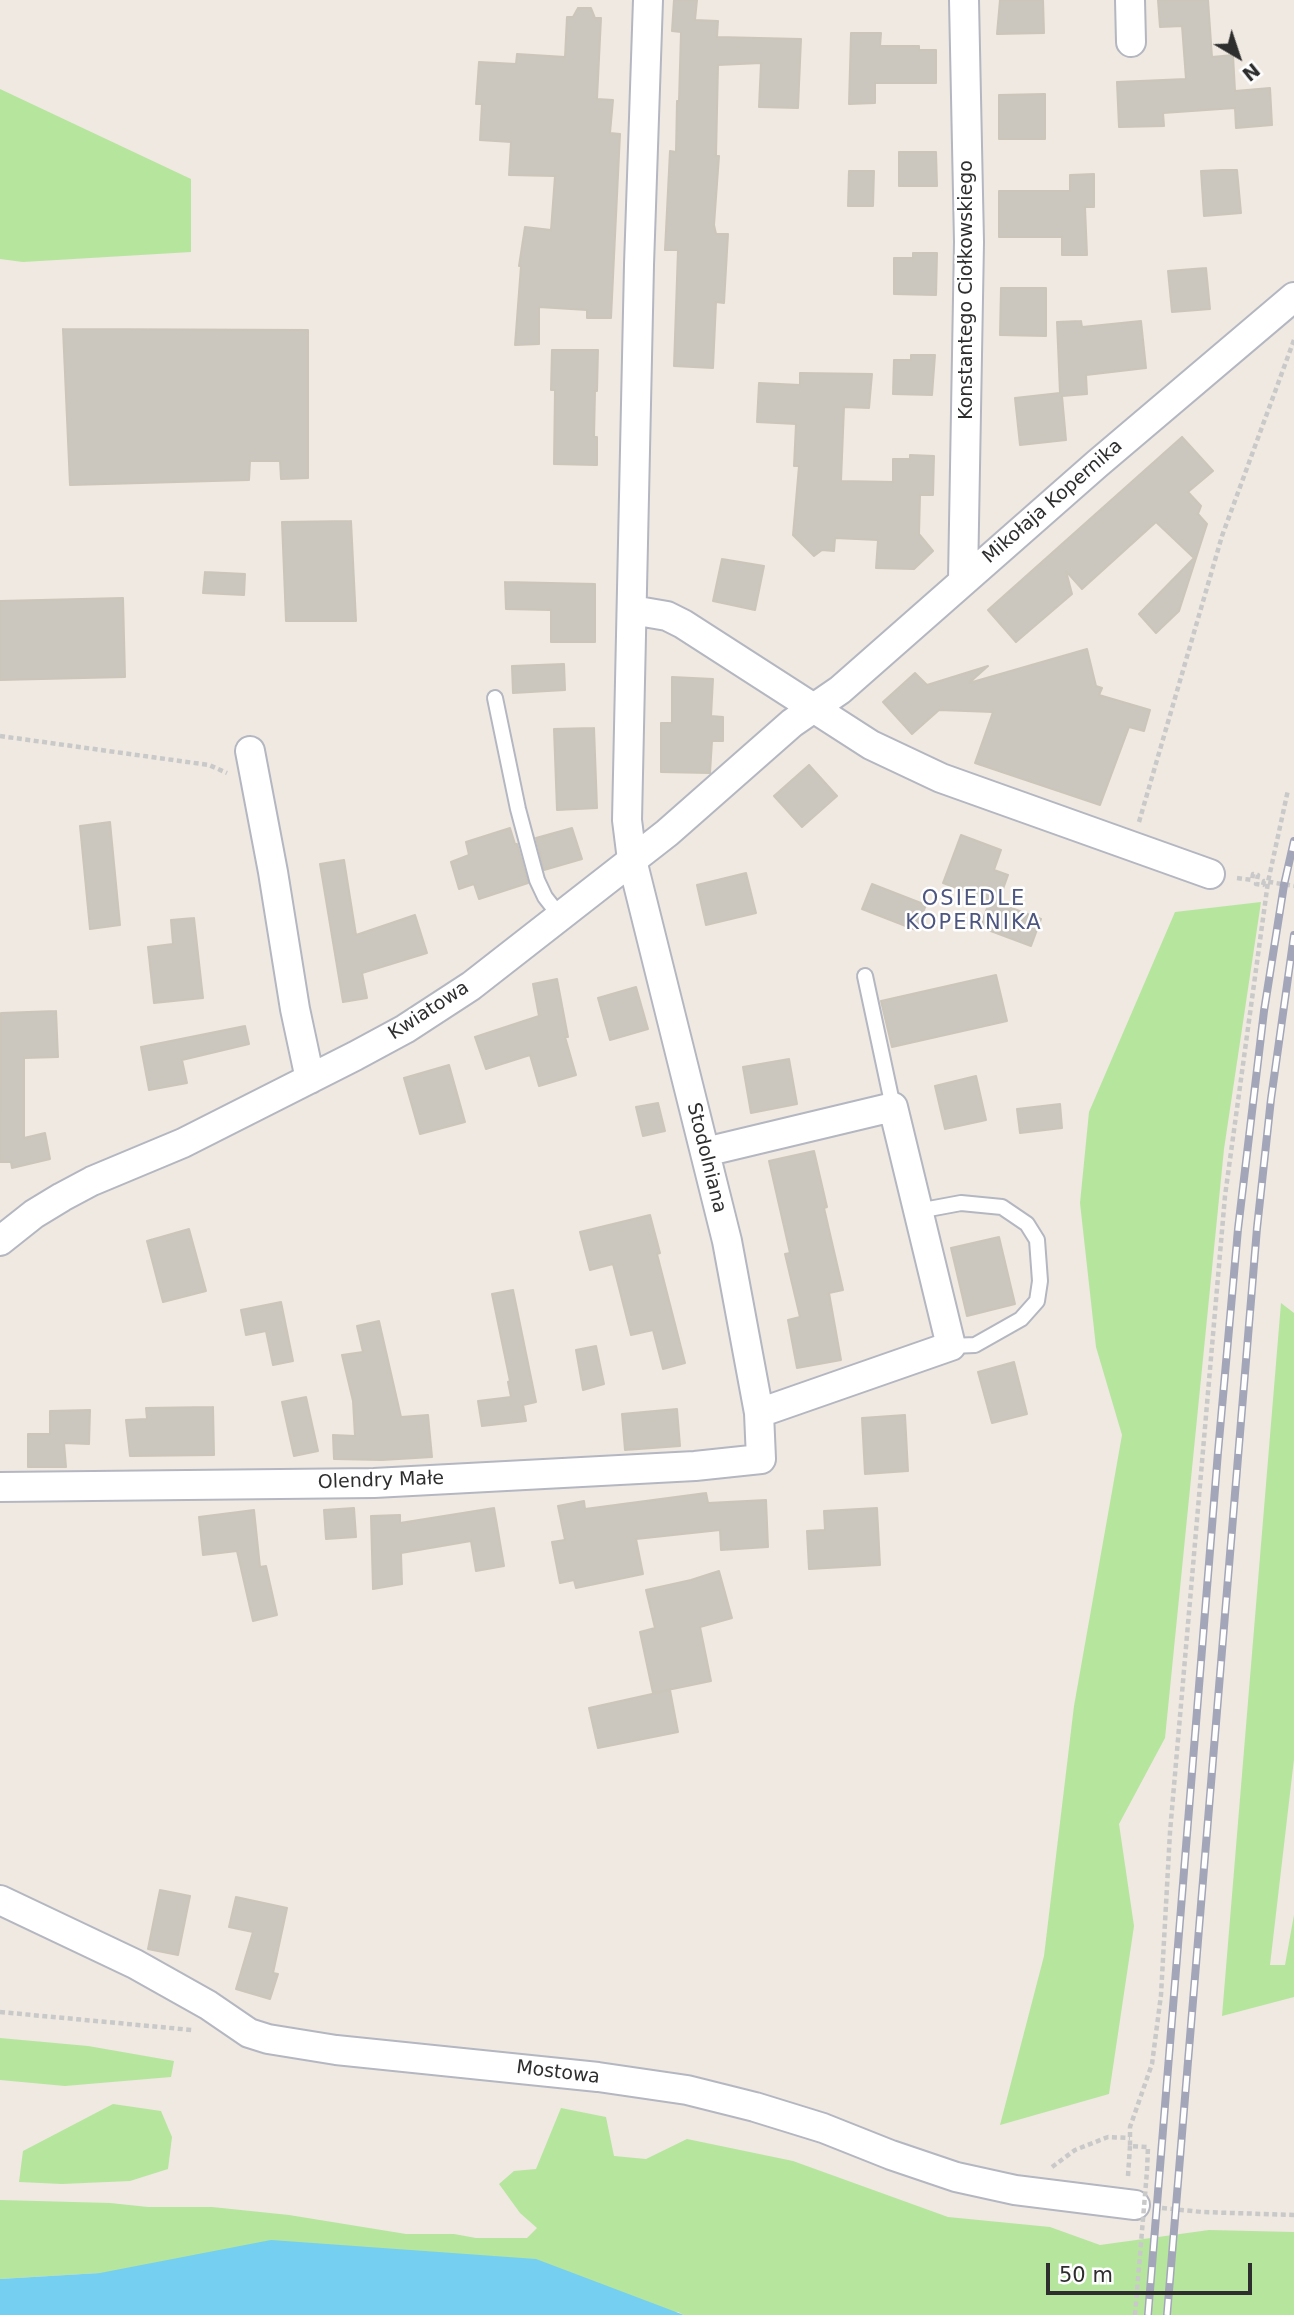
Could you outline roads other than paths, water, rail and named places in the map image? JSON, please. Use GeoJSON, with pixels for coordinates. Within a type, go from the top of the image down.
{"type":"FeatureCollection","features":[{"type":"Feature","properties":{"kind":"street","name":"Stodolniana"},"geometry":{"type":"LineString","coordinates":[[648,0],[639,265],[627,820],[632,860],[726,1241],[759,1413],[761,1459]]}},
{"type":"Feature","properties":{"kind":"street","name":"Konstantego Ciołkowskiego"},"geometry":{"type":"LineString","coordinates":[[963,580],[969,255],[964,0]]}},
{"type":"Feature","properties":{"kind":"street"},"geometry":{"type":"LineString","coordinates":[[1130,0],[1131,43]]}},
{"type":"Feature","properties":{"kind":"street","name":"Mikołaja Kopernika"},"geometry":{"type":"LineString","coordinates":[[811,708],[839,690],[963,580],[1294,297]]}},
{"type":"Feature","properties":{"kind":"street"},"geometry":{"type":"LineString","coordinates":[[632,610],[667,616],[683,624],[871,745],[941,778],[1210,874]]}},
{"type":"Feature","properties":{"kind":"street","name":"Kwiatowa"},"geometry":{"type":"LineString","coordinates":[[0,1241],[34,1214],[92,1181],[183,1143],[405,1029],[437,1009],[471,986],[667,833],[811,708]]}},
{"type":"Feature","properties":{"kind":"street"},"geometry":{"type":"LineString","coordinates":[[250,751],[295,1010],[310,1079]]}},
{"type":"Feature","properties":{"kind":"street"},"geometry":{"type":"LineString","coordinates":[[705,1152],[893,1107],[951,1346],[759,1413]]}},
{"type":"Feature","properties":{"kind":"street","name":"Olendry Małe"},"geometry":{"type":"LineString","coordinates":[[0,1487],[374,1483],[695,1466],[761,1459]]}},
{"type":"Feature","properties":{"kind":"street","name":"Mostowa"},"geometry":{"type":"LineString","coordinates":[[0,1900],[135,1964],[208,2005],[249,2033],[268,2039],[336,2050],[585,2075],[687,2090],[823,2128],[956,2177],[1028,2192],[1135,2205]]}},
{"type":"Feature","properties":{"kind":"lane"},"geometry":{"type":"LineString","coordinates":[[495,698],[518,809],[537,880],[545,897],[559,915]]}},
{"type":"Feature","properties":{"kind":"lane"},"geometry":{"type":"LineString","coordinates":[[865,976],[893,1107]]}},
{"type":"Feature","properties":{"kind":"lane"},"geometry":{"type":"LineString","coordinates":[[918,1211],[961,1203],[1002,1207],[1027,1224],[1037,1240],[1041,1281],[1037,1301],[1021,1318],[975,1345],[951,1346]]}},
{"type":"Feature","properties":{"kind":"water"},"geometry":{"type":"Polygon","coordinates":[[[271,2240],[536,2259],[684,2315],[0,2315],[0,2279],[100,2273],[271,2240]]]}},
{"type":"Feature","properties":{"kind":"railway"},"geometry":{"type":"LineString","coordinates":[[1148,2315],[1238,1229],[1264,1011],[1284,885],[1294,841]]}},
{"type":"Feature","properties":{"kind":"railway"},"geometry":{"type":"LineString","coordinates":[[1167,2315],[1257,1228],[1271,1099],[1294,935]]}},
{"type":"Feature","properties":{"kind":"district","name":"OSIEDLE KOPERNIKA"},"geometry":{"type":"Point","coordinates":[974,912]}}]}
